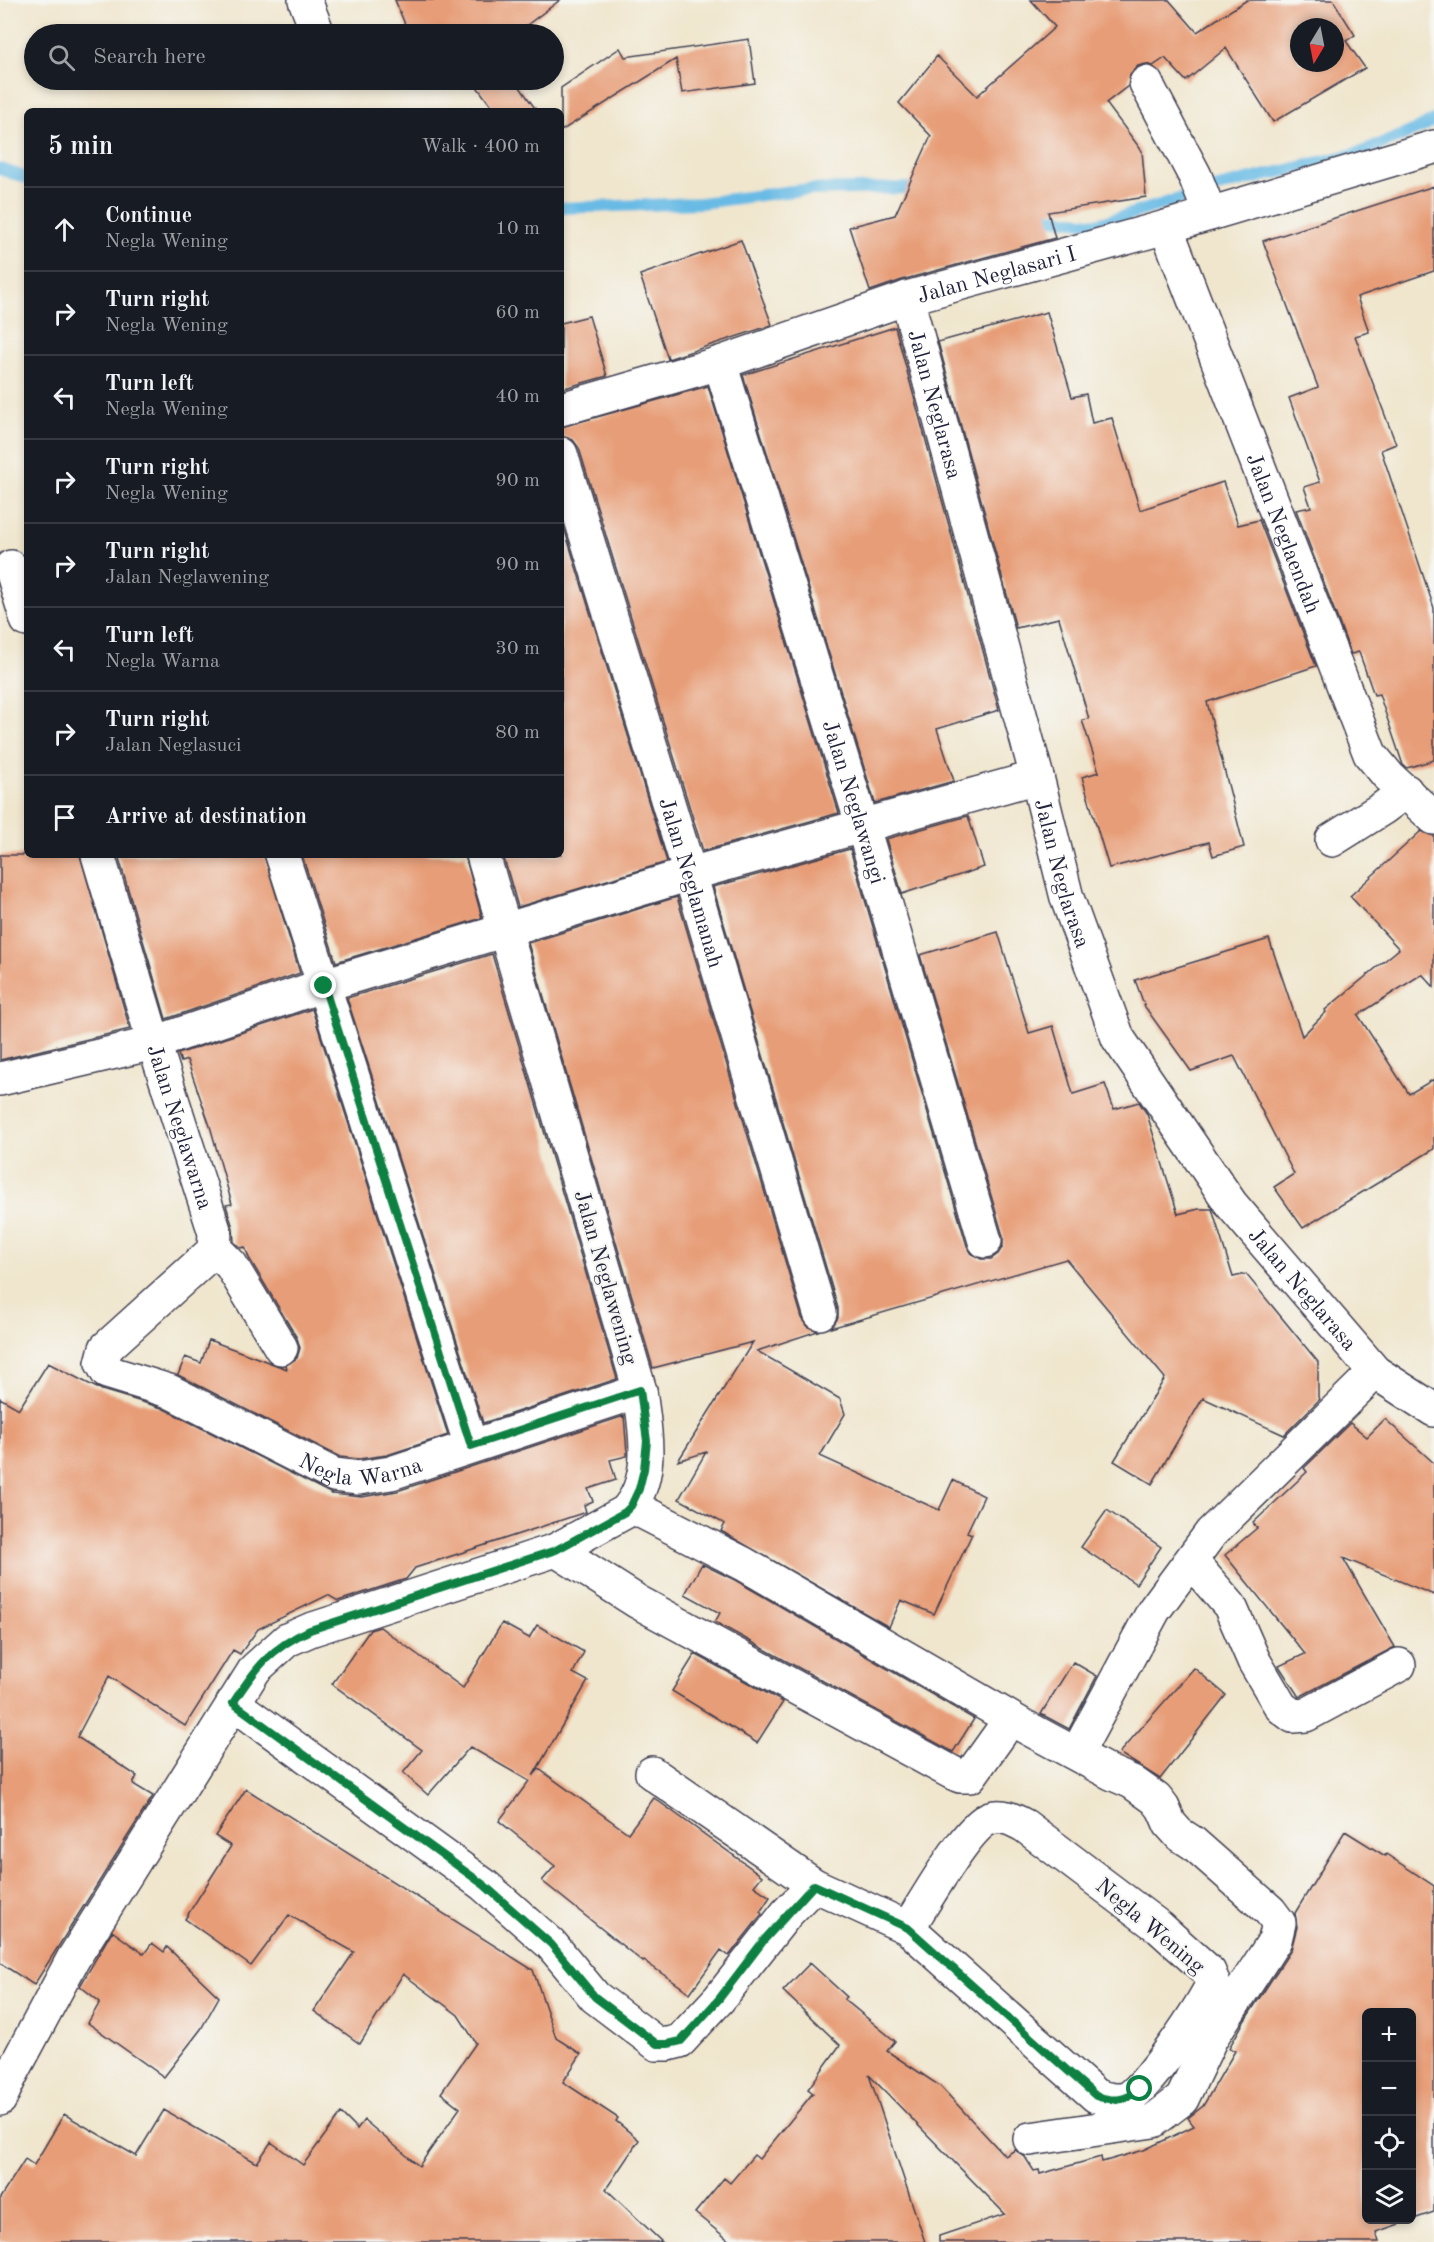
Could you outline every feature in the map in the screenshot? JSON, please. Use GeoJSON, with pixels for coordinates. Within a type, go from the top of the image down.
{"type":"FeatureCollection","features":[{"type":"Feature","properties":{"kind":"street"},"geometry":{"type":"LineString","coordinates":[[305,0],[314,24]]}},
{"type":"Feature","properties":{"kind":"street"},"geometry":{"type":"LineString","coordinates":[[1146,83],[1203,196]]}},
{"type":"Feature","properties":{"kind":"street","name":"Jalan Neglasari I"},"geometry":{"type":"LineString","coordinates":[[564,408],[720,363],[907,298],[1166,227],[1203,196],[1433,149]]}},
{"type":"Feature","properties":{"kind":"street","name":"Jalan Neglaendah"},"geometry":{"type":"LineString","coordinates":[[1166,227],[1370,754],[1390,778],[1434,818]]}},
{"type":"Feature","properties":{"kind":"street","name":"Jalan Neglarasa"},"geometry":{"type":"LineString","coordinates":[[907,298],[1037,777],[1067,898],[1118,1038],[1231,1204],[1375,1372],[1434,1410]]}},
{"type":"Feature","properties":{"kind":"street","name":"Jalan Neglawangi"},"geometry":{"type":"LineString","coordinates":[[720,363],[863,827],[985,1241]]}},
{"type":"Feature","properties":{"kind":"street","name":"Jalan Neglamanah"},"geometry":{"type":"LineString","coordinates":[[564,464],[690,874],[820,1313]]}},
{"type":"Feature","properties":{"kind":"street"},"geometry":{"type":"LineString","coordinates":[[13,566],[24,608]]}},
{"type":"Feature","properties":{"kind":"street"},"geometry":{"type":"LineString","coordinates":[[0,1079],[154,1043],[324,986],[690,874],[1037,777]]}},
{"type":"Feature","properties":{"kind":"street"},"geometry":{"type":"LineString","coordinates":[[1332,840],[1406,791]]}},
{"type":"Feature","properties":{"kind":"street","name":"Jalan Neglawarna"},"geometry":{"type":"LineString","coordinates":[[99,858],[154,1043],[215,1233],[214,1248]]}},
{"type":"Feature","properties":{"kind":"street"},"geometry":{"type":"LineString","coordinates":[[283,858],[471,1446]]}},
{"type":"Feature","properties":{"kind":"street","name":"Jalan Neglawening"},"geometry":{"type":"LineString","coordinates":[[484,858],[640,1390],[647,1441],[644,1469],[639,1489],[631,1506]]}},
{"type":"Feature","properties":{"kind":"street"},"geometry":{"type":"LineString","coordinates":[[214,1248],[231,1265],[281,1348]]}},
{"type":"Feature","properties":{"kind":"street","name":"Negla Warna"},"geometry":{"type":"LineString","coordinates":[[214,1248],[106,1348],[102,1363],[107,1372],[169,1391],[334,1474],[359,1478],[391,1473],[640,1390]]}},
{"type":"Feature","properties":{"kind":"street"},"geometry":{"type":"LineString","coordinates":[[1077,1754],[1154,1610],[1211,1533],[1375,1372]]}},
{"type":"Feature","properties":{"kind":"street"},"geometry":{"type":"LineString","coordinates":[[4,2081],[73,1959],[255,1669],[287,1640],[310,1630],[556,1550],[609,1522],[631,1506],[744,1564],[1020,1724],[1132,1782],[1156,1798],[1170,1824],[1179,1834],[1193,1843],[1270,1911],[1279,1923],[1275,1940],[1211,2038],[1182,2099],[1153,2121],[1030,2139]]}},
{"type":"Feature","properties":{"kind":"street"},"geometry":{"type":"LineString","coordinates":[[556,1550],[638,1602],[960,1776],[970,1776],[1000,1734]]}},
{"type":"Feature","properties":{"kind":"street"},"geometry":{"type":"LineString","coordinates":[[1191,1561],[1230,1606],[1254,1661],[1281,1707],[1293,1716],[1306,1715],[1399,1665]]}},
{"type":"Feature","properties":{"kind":"street"},"geometry":{"type":"LineString","coordinates":[[233,1703],[484,1885],[551,1944],[595,1997],[657,2044],[681,2041],[719,1999],[764,1940],[814,1885]]}},
{"type":"Feature","properties":{"kind":"street","name":"Negla Wening"},"geometry":{"type":"LineString","coordinates":[[652,1773],[814,1885],[908,1928],[1096,2096],[1106,2099],[1128,2098],[1140,2089],[1187,2028],[1210,1992],[1213,1982],[1209,1972],[1159,1927],[1025,1826],[1004,1817],[987,1819],[959,1847],[908,1928]]}},
{"type":"Feature","properties":{"kind":"building"},"geometry":{"type":"Polygon","coordinates":[[[395,0],[560,0],[528,24],[405,24],[395,0]]]}},
{"type":"Feature","properties":{"kind":"building"},"geometry":{"type":"Polygon","coordinates":[[[1031,0],[1169,0],[1197,32],[1247,0],[1333,0],[1355,35],[1346,41],[1365,68],[1273,122],[1226,48],[1186,81],[1165,58],[1153,66],[1146,64],[1138,66],[1130,74],[1128,86],[1106,103],[1142,151],[1146,197],[1048,212],[1055,238],[870,291],[849,227],[895,215],[931,136],[899,103],[937,56],[977,96],[1055,27],[1031,0]]]}},
{"type":"Feature","properties":{"kind":"building"},"geometry":{"type":"Polygon","coordinates":[[[749,39],[755,83],[682,93],[676,59],[564,129],[561,90],[564,90],[564,86],[620,48],[625,57],[749,39]]]}},
{"type":"Feature","properties":{"kind":"building"},"geometry":{"type":"Polygon","coordinates":[[[479,90],[522,90],[535,108],[493,108],[479,90]]]}},
{"type":"Feature","properties":{"kind":"building"},"geometry":{"type":"Polygon","coordinates":[[[1434,186],[1434,271],[1357,297],[1369,332],[1355,336],[1396,444],[1381,450],[1434,608],[1434,760],[1407,768],[1403,765],[1379,694],[1374,695],[1359,652],[1351,654],[1296,510],[1311,507],[1304,487],[1320,482],[1289,398],[1318,387],[1263,241],[1434,186]]]}},
{"type":"Feature","properties":{"kind":"building"},"geometry":{"type":"Polygon","coordinates":[[[741,240],[772,325],[668,359],[640,275],[741,240]]]}},
{"type":"Feature","properties":{"kind":"building"},"geometry":{"type":"Polygon","coordinates":[[[1047,312],[1072,397],[1086,394],[1092,423],[1112,418],[1140,510],[1223,482],[1238,525],[1259,520],[1316,666],[1207,702],[1244,847],[1213,856],[1209,842],[1109,868],[1082,777],[1099,772],[1082,720],[1089,719],[1059,618],[1016,628],[938,342],[1047,312]]]}},
{"type":"Feature","properties":{"kind":"building"},"geometry":{"type":"Polygon","coordinates":[[[589,316],[607,376],[564,388],[564,322],[589,316]]]}},
{"type":"Feature","properties":{"kind":"building"},"geometry":{"type":"Polygon","coordinates":[[[895,327],[999,710],[937,729],[954,781],[875,803],[743,375],[895,327]]]}},
{"type":"Feature","properties":{"kind":"building"},"geometry":{"type":"Polygon","coordinates":[[[708,386],[839,813],[703,851],[579,448],[573,440],[564,437],[564,426],[708,386]]]}},
{"type":"Feature","properties":{"kind":"building"},"geometry":{"type":"Polygon","coordinates":[[[564,528],[667,862],[518,907],[504,858],[564,858],[564,528]]]}},
{"type":"Feature","properties":{"kind":"building"},"geometry":{"type":"Polygon","coordinates":[[[968,816],[984,867],[902,894],[886,839],[968,816]]]}},
{"type":"Feature","properties":{"kind":"building"},"geometry":{"type":"Polygon","coordinates":[[[1421,831],[1434,836],[1434,987],[1422,974],[1358,1015],[1409,1094],[1434,1079],[1434,1149],[1303,1228],[1274,1187],[1294,1174],[1234,1056],[1191,1071],[1145,1007],[1135,980],[1269,939],[1302,1036],[1326,1012],[1325,1010],[1399,949],[1350,896],[1421,831]]]}},
{"type":"Feature","properties":{"kind":"building"},"geometry":{"type":"Polygon","coordinates":[[[850,849],[967,1246],[972,1254],[981,1259],[991,1259],[1003,1246],[1003,1236],[920,955],[998,932],[1029,1033],[1053,1026],[1073,1094],[1105,1084],[1114,1109],[1139,1102],[1147,1114],[1178,1214],[1199,1209],[1212,1209],[1233,1277],[1246,1274],[1318,1362],[1318,1397],[1320,1399],[1284,1435],[1203,1398],[1152,1484],[1114,1461],[1165,1378],[1066,1259],[831,1328],[838,1318],[838,1308],[713,887],[850,849]]]}},
{"type":"Feature","properties":{"kind":"building"},"geometry":{"type":"Polygon","coordinates":[[[0,855],[24,855],[24,858],[81,858],[130,1029],[0,1060],[0,855]]]}},
{"type":"Feature","properties":{"kind":"building"},"geometry":{"type":"Polygon","coordinates":[[[119,858],[265,858],[300,973],[166,1019],[119,858]]]}},
{"type":"Feature","properties":{"kind":"building"},"geometry":{"type":"Polygon","coordinates":[[[303,858],[466,858],[482,918],[336,962],[303,858]]]}},
{"type":"Feature","properties":{"kind":"building"},"geometry":{"type":"Polygon","coordinates":[[[677,897],[802,1318],[808,1327],[818,1331],[757,1351],[840,1399],[845,1414],[820,1456],[939,1510],[953,1480],[984,1496],[967,1532],[972,1534],[934,1614],[901,1600],[889,1627],[721,1531],[725,1524],[679,1499],[706,1452],[678,1461],[753,1342],[653,1368],[528,943],[677,897]]]}},
{"type":"Feature","properties":{"kind":"building"},"geometry":{"type":"Polygon","coordinates":[[[492,954],[617,1379],[483,1423],[347,998],[492,954]]]}},
{"type":"Feature","properties":{"kind":"building"},"geometry":{"type":"Polygon","coordinates":[[[312,1009],[448,1435],[387,1455],[359,1459],[340,1457],[178,1375],[185,1357],[201,1363],[209,1340],[287,1369],[286,1365],[297,1358],[300,1348],[297,1338],[249,1258],[245,1247],[241,1248],[234,1242],[233,1228],[226,1205],[232,1204],[210,1126],[187,1060],[181,1062],[178,1054],[312,1009]]]}},
{"type":"Feature","properties":{"kind":"building"},"geometry":{"type":"Polygon","coordinates":[[[48,1363],[102,1390],[162,1408],[332,1494],[362,1497],[397,1491],[624,1416],[627,1456],[610,1460],[616,1480],[588,1489],[593,1501],[584,1505],[586,1512],[415,1568],[406,1579],[338,1601],[328,1595],[258,1629],[240,1654],[233,1650],[185,1726],[109,1676],[77,1737],[137,1776],[133,1784],[153,1796],[34,1985],[0,1963],[0,1398],[19,1409],[48,1363]]]}},
{"type":"Feature","properties":{"kind":"building"},"geometry":{"type":"Polygon","coordinates":[[[1385,1419],[1434,1463],[1434,1595],[1343,1558],[1395,1647],[1299,1697],[1279,1666],[1305,1654],[1225,1555],[1257,1528],[1253,1523],[1307,1472],[1304,1468],[1350,1423],[1367,1437],[1385,1419]]]}},
{"type":"Feature","properties":{"kind":"building"},"geometry":{"type":"Polygon","coordinates":[[[1107,1510],[1161,1547],[1136,1584],[1081,1547],[1107,1510]]]}},
{"type":"Feature","properties":{"kind":"building"},"geometry":{"type":"Polygon","coordinates":[[[702,1564],[735,1580],[974,1719],[953,1752],[715,1622],[720,1613],[685,1594],[702,1564]]]}},
{"type":"Feature","properties":{"kind":"building"},"geometry":{"type":"Polygon","coordinates":[[[502,1623],[529,1638],[537,1625],[584,1652],[573,1673],[588,1681],[533,1776],[539,1769],[628,1833],[654,1798],[762,1876],[754,1886],[770,1897],[760,1912],[762,1914],[729,1956],[721,1950],[690,1993],[643,1962],[542,1881],[555,1866],[499,1821],[529,1781],[470,1747],[428,1795],[403,1773],[422,1750],[332,1684],[370,1630],[380,1627],[463,1688],[502,1623]]]}},
{"type":"Feature","properties":{"kind":"building"},"geometry":{"type":"Polygon","coordinates":[[[695,1654],[783,1702],[757,1743],[672,1691],[695,1654]]]}},
{"type":"Feature","properties":{"kind":"building"},"geometry":{"type":"Polygon","coordinates":[[[1073,1662],[1097,1676],[1069,1729],[1041,1714],[1073,1662]]]}},
{"type":"Feature","properties":{"kind":"building"},"geometry":{"type":"Polygon","coordinates":[[[1194,1668],[1226,1695],[1160,1779],[1119,1753],[1194,1668]]]}},
{"type":"Feature","properties":{"kind":"building"},"geometry":{"type":"Polygon","coordinates":[[[246,1789],[533,1970],[556,2038],[581,2054],[563,2082],[618,2118],[616,2121],[639,2140],[606,2189],[662,2242],[0,2242],[0,2198],[25,2159],[34,2165],[64,2114],[136,2156],[164,2110],[257,2163],[271,2142],[303,2165],[341,2113],[357,2129],[364,2120],[419,2166],[460,2108],[441,2093],[476,2043],[458,2015],[403,1974],[360,2044],[314,2011],[354,1952],[289,1915],[251,1966],[185,1919],[231,1846],[215,1836],[246,1789]]]}},
{"type":"Feature","properties":{"kind":"building"},"geometry":{"type":"Polygon","coordinates":[[[1345,1831],[1385,1856],[1386,1854],[1434,1886],[1434,2212],[1416,2219],[1416,2008],[1362,2008],[1362,2224],[1399,2224],[1376,2232],[1379,2242],[939,2242],[939,2236],[1005,2214],[869,2075],[925,2242],[731,2242],[695,2213],[724,2178],[730,2183],[754,2155],[759,2159],[813,2093],[808,2089],[840,2045],[783,1991],[810,1963],[847,1997],[844,1999],[895,2041],[887,2051],[940,2086],[1005,2156],[1015,2150],[1025,2157],[1034,2171],[1039,2170],[1040,2174],[1101,2157],[1102,2162],[1144,2150],[1194,2126],[1188,2118],[1203,2106],[1235,2051],[1229,2048],[1291,1950],[1297,1927],[1295,1913],[1345,1831]]]}},
{"type":"Feature","properties":{"kind":"building"},"geometry":{"type":"Polygon","coordinates":[[[112,1931],[144,1954],[152,1943],[164,1952],[167,1947],[219,1997],[201,2029],[164,2077],[88,2023],[100,2002],[80,1986],[112,1931]]]}},
{"type":"Feature","properties":{"kind":"waterway"},"geometry":{"type":"LineString","coordinates":[[1035,216],[1098,224],[1218,187],[1362,152],[1434,120]]}},
{"type":"Feature","properties":{"kind":"waterway"},"geometry":{"type":"LineString","coordinates":[[0,169],[24,177]]}},
{"type":"Feature","properties":{"kind":"waterway"},"geometry":{"type":"LineString","coordinates":[[564,208],[701,203],[800,190],[911,188],[922,191]]}},
{"type":"Feature","properties":{"kind":"route"},"geometry":{"type":"LineString","coordinates":[[324,986],[471,1446],[640,1390],[647,1441],[644,1469],[639,1489],[631,1506],[609,1522],[556,1550],[310,1630],[287,1640],[255,1669],[233,1703],[484,1885],[551,1944],[595,1997],[657,2044],[681,2041],[719,1999],[787,1913],[814,1885],[908,1928],[1096,2096],[1106,2099],[1128,2098],[1140,2089]]}}]}
